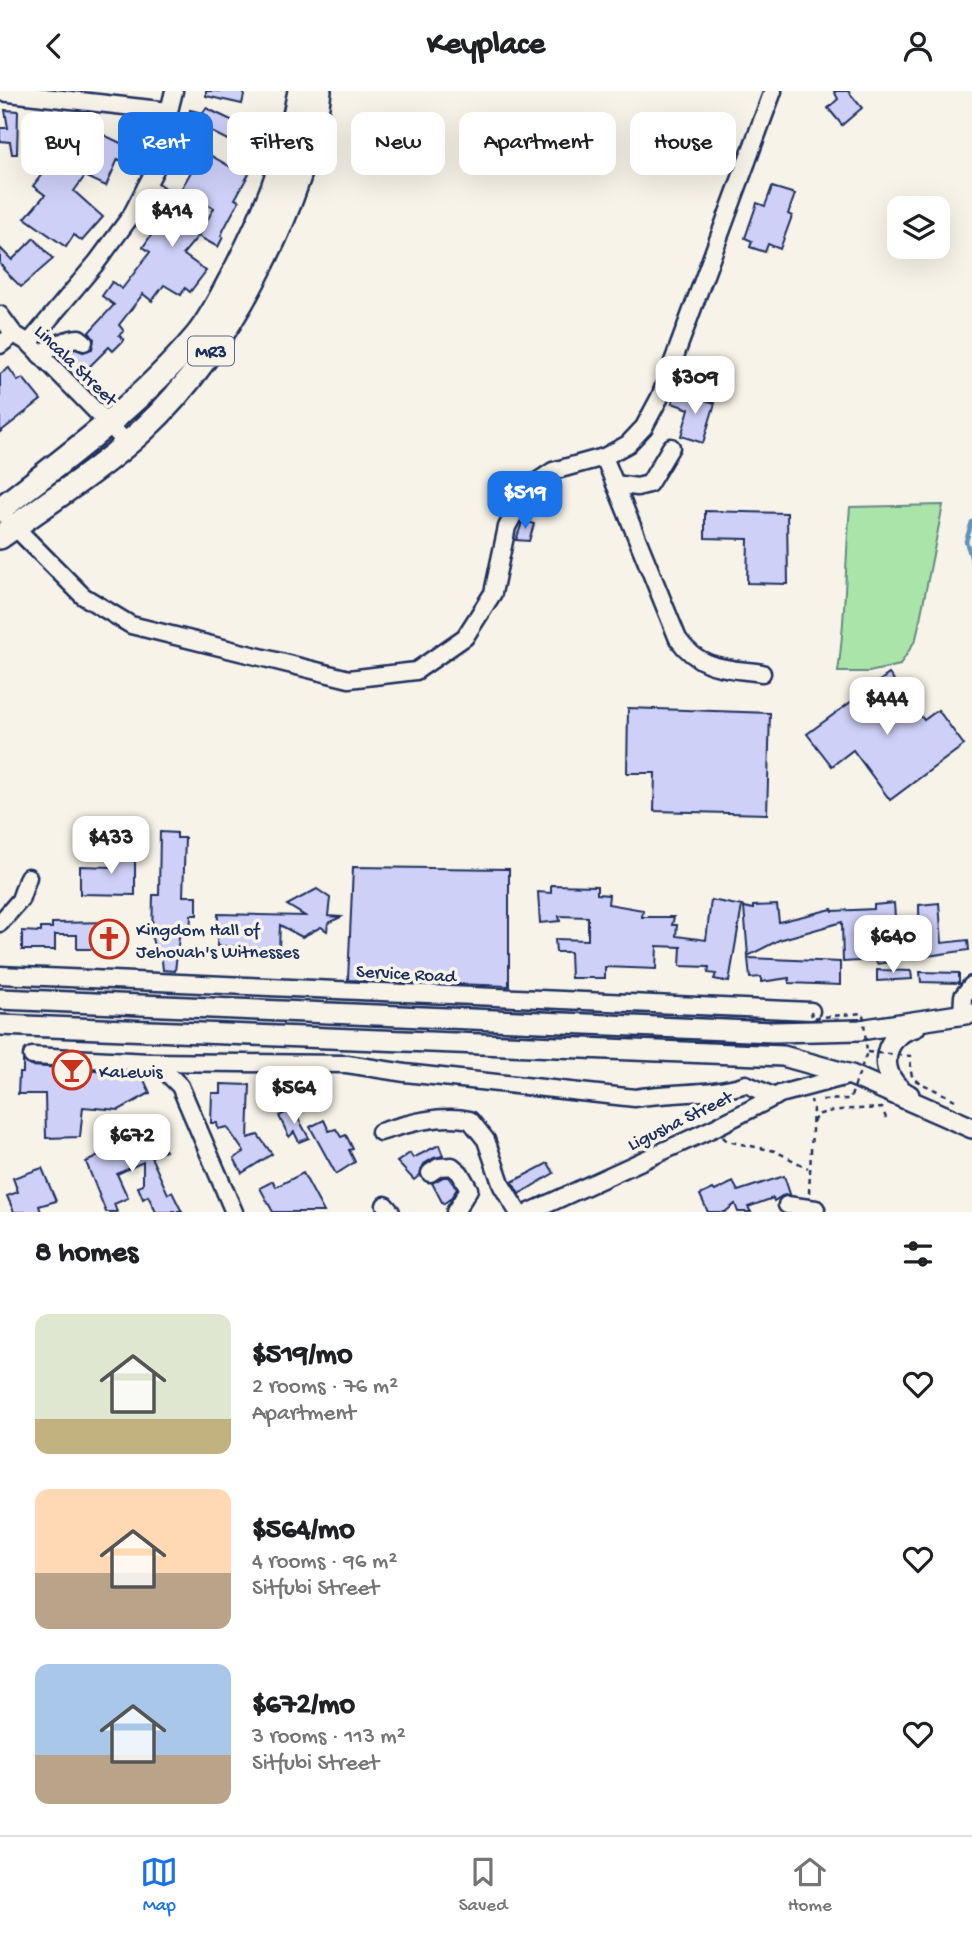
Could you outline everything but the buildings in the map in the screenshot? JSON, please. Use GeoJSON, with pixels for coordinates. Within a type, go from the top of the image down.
{"type":"FeatureCollection","features":[{"type":"Feature","properties":{"kind":"highway","name":"MR3"},"geometry":{"type":"LineString","coordinates":[[4,521],[170,367],[197,336],[215,309],[257,230],[290,141],[300,91]]}},
{"type":"Feature","properties":{"kind":"highway","name":"MR3"},"geometry":{"type":"LineString","coordinates":[[4,521],[127,443],[180,392],[234,316],[275,236],[307,149],[319,91]]}},
{"type":"Feature","properties":{"kind":"main road"},"geometry":{"type":"LineString","coordinates":[[0,999],[773,1032],[860,1030],[963,1015]]}},
{"type":"Feature","properties":{"kind":"main road"},"geometry":{"type":"LineString","coordinates":[[951,1108],[904,1093],[889,1076],[886,1057],[895,1037],[906,1029],[963,1015]]}},
{"type":"Feature","properties":{"kind":"main road"},"geometry":{"type":"LineString","coordinates":[[0,1025],[783,1056],[951,1108],[972,1128]]}},
{"type":"Feature","properties":{"kind":"street"},"geometry":{"type":"LineString","coordinates":[[34,349],[131,216],[160,160],[174,91]]}},
{"type":"Feature","properties":{"kind":"street"},"geometry":{"type":"LineString","coordinates":[[4,521],[83,596],[131,625],[349,679],[416,671],[465,637],[493,593],[507,527],[529,487],[553,471],[604,457],[628,445],[644,427],[660,397],[773,91]]}},
{"type":"Feature","properties":{"kind":"street"},"geometry":{"type":"LineString","coordinates":[[0,92],[169,111]]}},
{"type":"Feature","properties":{"kind":"street"},"geometry":{"type":"LineString","coordinates":[[149,181],[167,189]]}},
{"type":"Feature","properties":{"kind":"street"},"geometry":{"type":"LineString","coordinates":[[149,181],[164,207]]}},
{"type":"Feature","properties":{"kind":"street","name":"Lincala Street"},"geometry":{"type":"LineString","coordinates":[[0,315],[14,334],[34,349],[127,443]]}},
{"type":"Feature","properties":{"kind":"street"},"geometry":{"type":"LineString","coordinates":[[0,345],[14,334]]}},
{"type":"Feature","properties":{"kind":"street"},"geometry":{"type":"LineString","coordinates":[[34,349],[79,338],[84,342]]}},
{"type":"Feature","properties":{"kind":"street"},"geometry":{"type":"LineString","coordinates":[[615,484],[637,487],[649,484],[671,447]]}},
{"type":"Feature","properties":{"kind":"street"},"geometry":{"type":"LineString","coordinates":[[604,457],[678,639],[688,654],[714,666],[762,673]]}},
{"type":"Feature","properties":{"kind":"street"},"geometry":{"type":"LineString","coordinates":[[0,923],[20,900],[28,877]]}},
{"type":"Feature","properties":{"kind":"street","name":"Service Road"},"geometry":{"type":"LineString","coordinates":[[0,975],[811,1011]]}},
{"type":"Feature","properties":{"kind":"street"},"geometry":{"type":"LineString","coordinates":[[963,1015],[963,996],[972,985]]}},
{"type":"Feature","properties":{"kind":"street"},"geometry":{"type":"LineString","coordinates":[[32,1056],[149,1062],[347,1064],[405,1073],[635,1098],[661,1093],[702,1093],[746,1084],[775,1097]]}},
{"type":"Feature","properties":{"kind":"street"},"geometry":{"type":"LineString","coordinates":[[149,1062],[163,1069],[180,1086],[234,1212]]}},
{"type":"Feature","properties":{"kind":"street","name":"Ligusha Street"},"geometry":{"type":"LineString","coordinates":[[530,1212],[714,1128],[775,1097],[803,1087],[851,1076]]}},
{"type":"Feature","properties":{"kind":"street"},"geometry":{"type":"LineString","coordinates":[[380,1132],[431,1120],[454,1117],[470,1120],[486,1140],[502,1186],[518,1212]]}},
{"type":"Feature","properties":{"kind":"street"},"geometry":{"type":"LineString","coordinates":[[430,1173],[439,1167],[452,1166],[460,1173],[469,1189],[455,1212]]}},
{"type":"Feature","properties":{"kind":"street"},"geometry":{"type":"LineString","coordinates":[[788,1205],[816,1209]]}},
{"type":"Feature","properties":{"kind":"path"},"geometry":{"type":"LineString","coordinates":[[811,1011],[812,1018],[863,1013],[867,1052],[850,1099],[810,1100],[813,1109],[809,1194],[816,1209]]}},
{"type":"Feature","properties":{"kind":"path"},"geometry":{"type":"LineString","coordinates":[[867,1052],[911,1056],[910,1069],[913,1079],[951,1108]]}},
{"type":"Feature","properties":{"kind":"path"},"geometry":{"type":"LineString","coordinates":[[812,1125],[817,1115],[834,1109],[881,1108],[886,1118]]}},
{"type":"Feature","properties":{"kind":"path"},"geometry":{"type":"LineString","coordinates":[[714,1128],[727,1141],[775,1151],[809,1169]]}},
{"type":"Feature","properties":{"kind":"green space"},"geometry":{"type":"Polygon","coordinates":[[[943,505],[916,639],[900,665],[869,672],[838,672],[850,507],[943,505]]]}},
{"type":"Feature","properties":{"kind":"waterway"},"geometry":{"type":"LineString","coordinates":[[972,522],[966,541],[972,560]]}},
{"type":"Feature","properties":{"kind":"place","name":"Kingdom Hall of Jehovah's Witnesses"},"geometry":{"type":"Point","coordinates":[109,939]}},
{"type":"Feature","properties":{"kind":"place","name":"KaLewis"},"geometry":{"type":"Point","coordinates":[72,1070]}}]}
